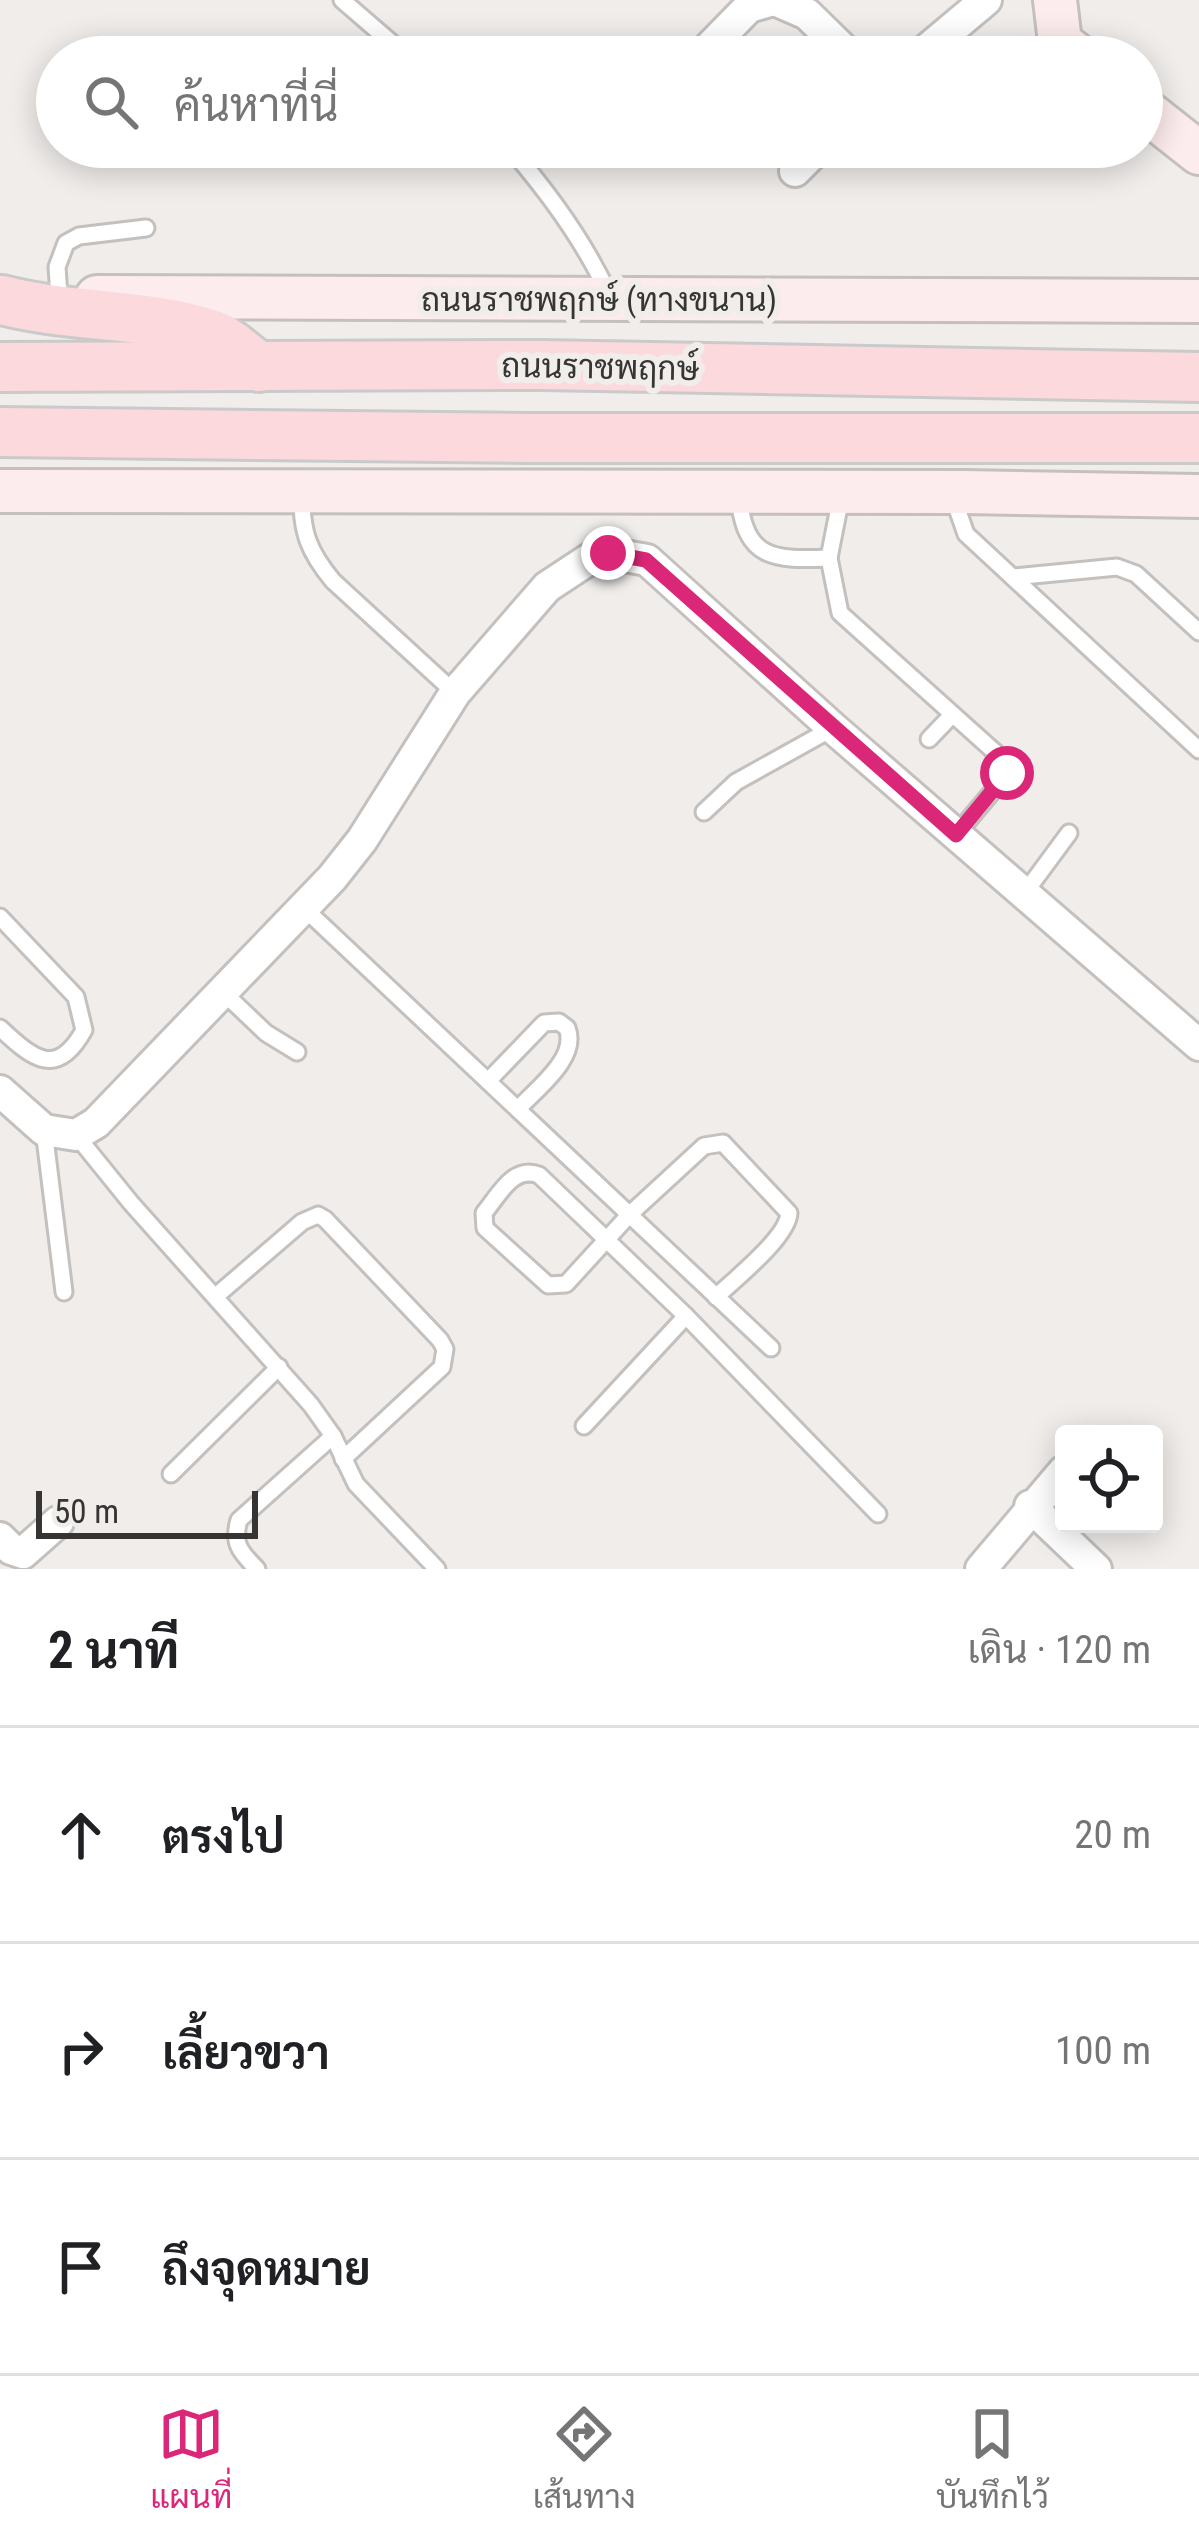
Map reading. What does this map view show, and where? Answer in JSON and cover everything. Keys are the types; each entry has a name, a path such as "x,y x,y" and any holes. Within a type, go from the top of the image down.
{"main road":[{"path":"1048,3 1058,36"},
{"path":"1163,124 1199,153"},
{"name":"ถนนราชพฤกษ์ (ทางขนาน)","path":"1,300 59,296 1199,301"},
{"path":"1,300 45,311 176,326 218,336 259,367"},
{"name":"ถนนราชพฤกษ์","path":"0,368 541,365 1199,377"},
{"name":"ถนนราชพฤกษ์","path":"0,433 528,439 1199,438"},
{"path":"0,491 1199,496"}],"street":[{"path":"721,36 749,8 774,0 807,14 830,36"},
{"path":"943,36 986,0"},
{"path":"795,171 798,168"},
{"path":"0,1091 44,1130 76,1135 96,1123 305,909 362,840 455,692 547,587 590,558 608,553 646,560 1199,1046"},
{"path":"981,1569 1055,1480"},
{"path":"1030,1506 1096,1569"},
{"path":"0,1538 23,1553 58,1522"}],"lane":[{"path":"343,0 384,36"},
{"path":"527,168 584,247 611,299"},
{"path":"59,296 57,267 66,243 79,236 146,228"},
{"path":"302,491 304,541 315,560 455,692"},
{"path":"951,492 966,533 1199,750"},
{"path":"739,494 742,526 764,554 784,559 830,558"},
{"path":"841,494 830,558 840,613 1008,767 956,835"},
{"path":"1014,577 1117,567 1136,574 1199,632"},
{"path":"929,739 952,715"},
{"path":"704,812 736,782 833,728"},
{"path":"1024,894 1069,832"},
{"path":"305,909 771,1348"},
{"path":"0,916 76,997 85,1030 74,1049 61,1059 48,1060 35,1058 0,1028"},
{"path":"224,993 266,1033 297,1052"},
{"path":"488,1081 544,1023 559,1022 567,1028 570,1048 518,1109"},
{"path":"44,1130 64,1292"},
{"path":"76,1135 130,1203 279,1367 333,1436 356,1484 437,1569"},
{"path":"716,1297 789,1223 789,1213 724,1144 704,1146 629,1215 607,1238 566,1284 554,1286 490,1235 482,1221 484,1213 517,1174 538,1175 607,1238 686,1316 878,1514"},
{"path":"216,1296 302,1222 318,1215 440,1340 446,1349 442,1366 343,1459"},
{"path":"584,1426 686,1316"},
{"path":"171,1474 279,1367"},
{"path":"257,1569 238,1550 234,1534 238,1520 333,1436"}],"route":[{"path":"608,553 646,560 956,835 1007,773"}]}
